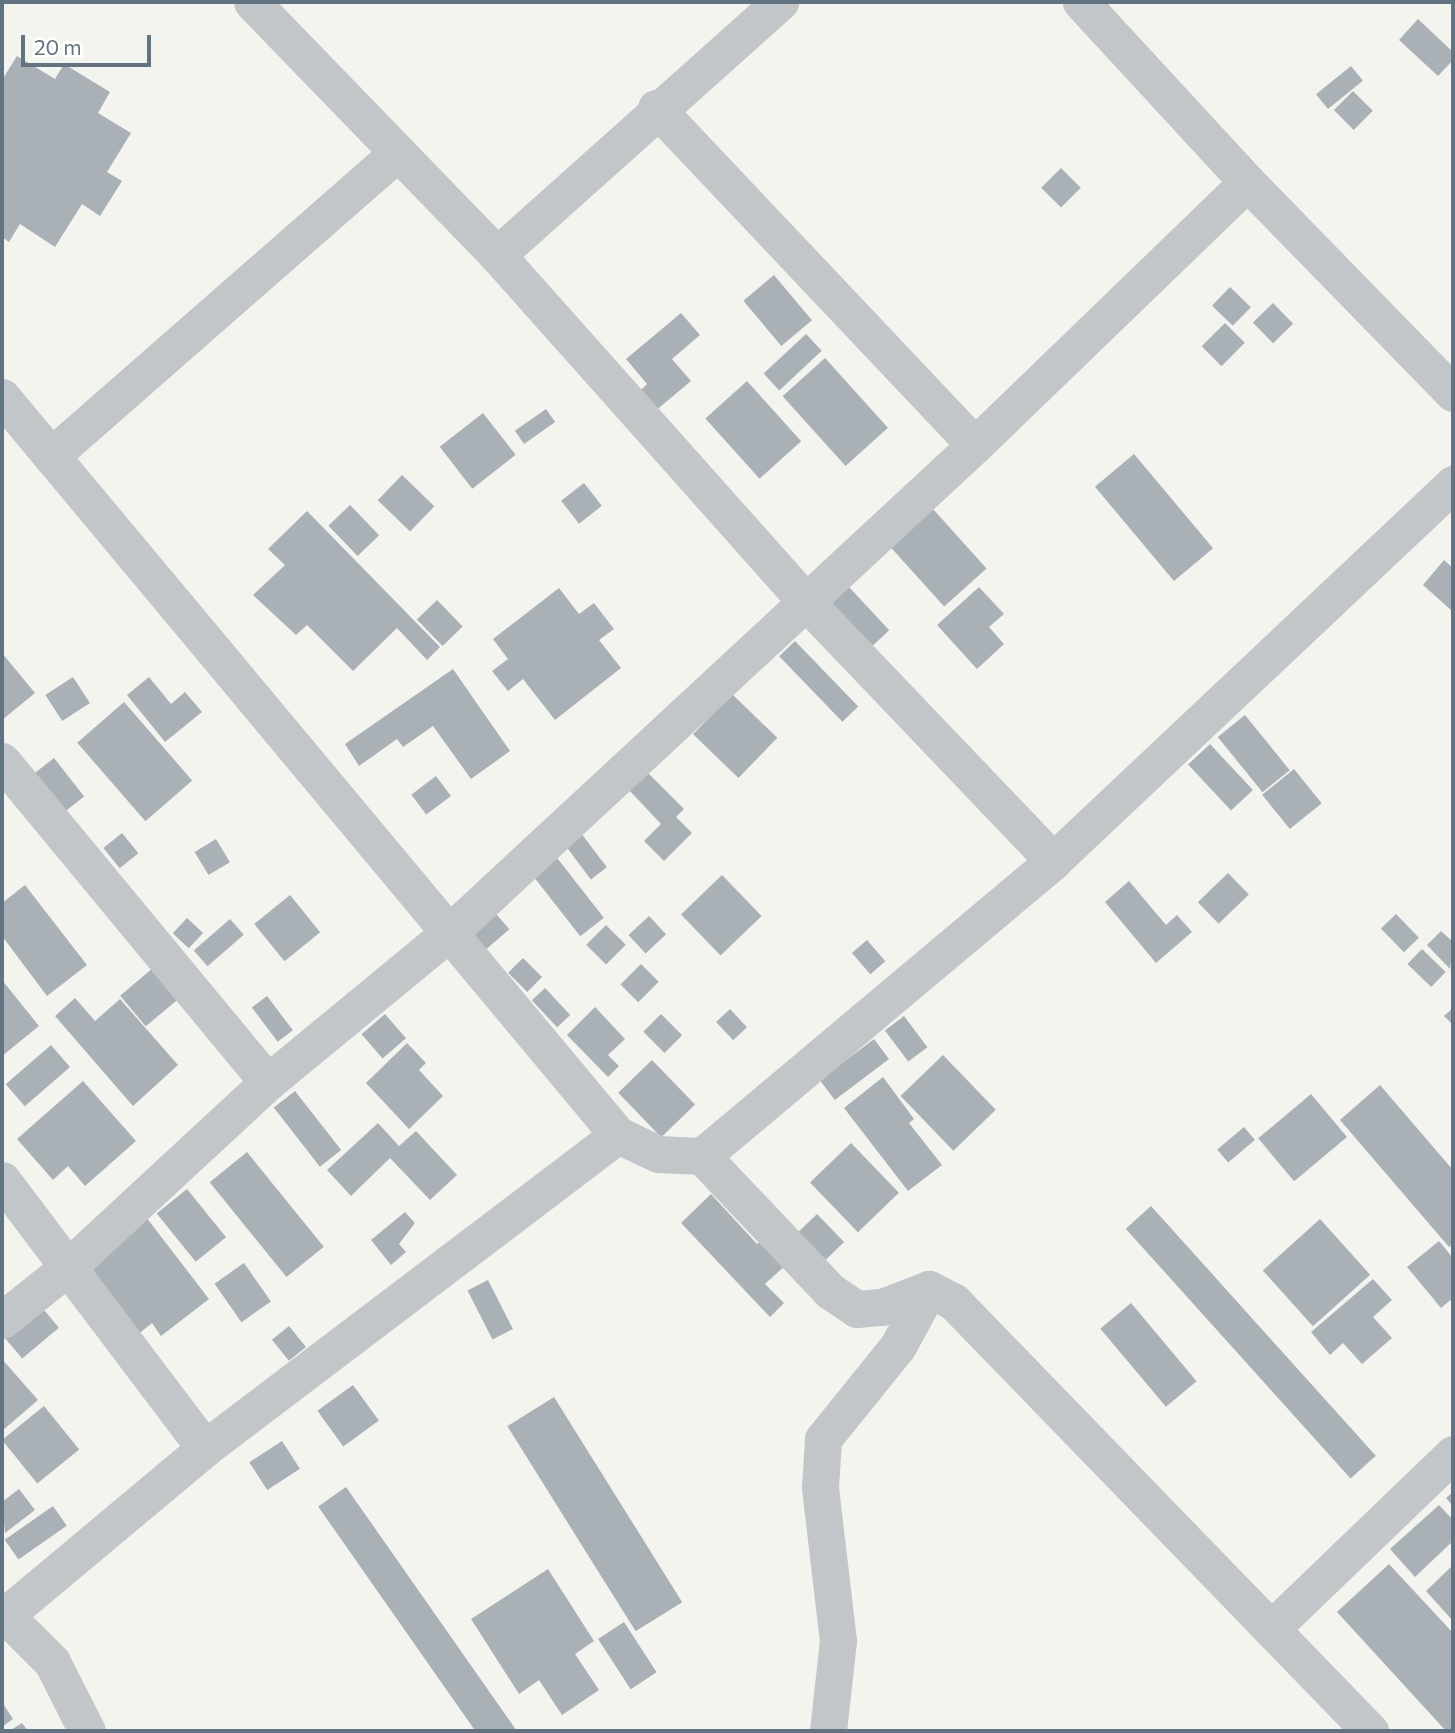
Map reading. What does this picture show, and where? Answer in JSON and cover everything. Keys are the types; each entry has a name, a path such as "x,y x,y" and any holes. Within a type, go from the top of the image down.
{"street":[{"path":"252,2 395,155 496,255 804,600 1053,861"},
{"path":"496,255 656,108 780,2"},
{"path":"1081,2 1247,182 1453,393"},
{"path":"656,108 975,445"},
{"path":"51,456 395,155"},
{"path":"2,1320 67,1268 268,1082 451,931 804,600 975,445 1247,182"},
{"path":"2,397 451,931 618,1135 658,1154 702,1156 1053,861 1453,484"},
{"path":"2,761 268,1082"},
{"path":"87,1731 52,1662 3,1615 205,1448 618,1135"},
{"path":"702,1156 830,1291 857,1310 882,1307 929,1289 954,1302 1370,1731"},
{"path":"2,1180 205,1448"},
{"path":"828,1731 838,1641 820,1488 823,1439 898,1346 929,1289"},
{"path":"1270,1629 1453,1454"}],"building":[{"path":"1418,19 1453,52 1453,60 1438,76 1399,40"},
{"path":"17,56 55,79 64,64 110,92 98,113 131,133 107,172 122,181 100,216 82,204 55,247 20,224 9,242 2,237 2,80"},
{"path":"1351,66 1363,81 1328,109 1316,94"},
{"path":"1353,91 1373,111 1354,130 1334,110"},
{"path":"1061,168 1081,188 1061,208 1041,188"},
{"path":"774,275 812,320 781,346 743,301"},
{"path":"1230,287 1251,307 1233,326 1212,306"},
{"path":"1273,303 1293,324 1273,343 1253,322"},
{"path":"681,313 700,335 672,359 691,381 654,412 638,393 647,384 626,359"},
{"path":"1225,323 1245,343 1221,366 1202,346"},
{"path":"806,334 822,351 779,390 764,374"},
{"path":"825,358 888,428 846,466 783,396"},
{"path":"747,381 801,441 760,479 705,418"},
{"path":"546,409 555,422 524,444 515,431"},
{"path":"483,413 516,455 472,489 440,447"},
{"path":"1134,454 1213,548 1174,581 1095,487"},
{"path":"402,475 434,506 410,531 378,500"},
{"path":"584,483 602,506 579,524 561,501"},
{"path":"350,505 379,535 358,556 328,526"},
{"path":"933,509 987,568 944,607 891,547"},
{"path":"307,511 440,647 427,660 397,628 353,671 307,625 296,635 253,595 285,565 268,549"},
{"path":"1444,560 1453,568 1452,611 1423,585"},
{"path":"849,587 889,630 869,649 829,606"},
{"path":"979,587 1004,614 989,627 1004,644 977,669 937,625"},
{"path":"559,588 579,614 594,603 614,629 599,640 621,668 555,720 523,679 508,691 492,671 508,659 493,639"},
{"path":"437,600 463,627 443,646 417,619"},
{"path":"795,641 858,706 842,722 779,656"},
{"path":"2,653 35,693 2,720"},
{"path":"453,669 510,751 471,779 433,726 403,747 397,739 359,766 345,744"},
{"path":"73,677 90,703 62,721 45,695"},
{"path":"149,677 171,704 185,692 202,712 165,742 127,695"},
{"path":"732,694 777,738 738,778 693,734"},
{"path":"124,702 192,780 145,821 77,743"},
{"path":"1245,715 1290,770 1262,792 1218,737"},
{"path":"1210,744 1253,790 1231,811 1188,764"},
{"path":"54,758 84,797 61,815 30,776"},
{"path":"1294,769 1322,803 1290,829 1262,795"},
{"path":"647,772 684,809 676,817 692,833 664,861 644,841 661,824 629,790"},
{"path":"436,776 451,796 426,815 411,795"},
{"path":"122,833 138,853 120,868 103,848"},
{"path":"581,833 607,867 591,879 565,845"},
{"path":"216,839 230,862 208,875 195,852"},
{"path":"554,854 604,918 580,936 530,872"},
{"path":"1228,873 1249,895 1219,924 1198,902"},
{"path":"722,875 762,916 721,956 681,915"},
{"path":"1129,881 1166,925 1177,915 1192,932 1156,963 1105,902"},
{"path":"25,885 87,965 47,996 2,936 2,903"},
{"path":"290,895 320,932 284,961 254,924"},
{"path":"491,908 509,929 479,955 461,934"},
{"path":"1396,914 1419,938 1404,952 1381,929"},
{"path":"649,916 666,934 646,953 629,935"},
{"path":"187,918 203,933 189,948 173,933"},
{"path":"230,919 244,935 208,966 194,950"},
{"path":"606,925 626,945 606,965 586,945"},
{"path":"1441,931 1453,942 1450,969 1427,945"},
{"path":"867,940 885,961 870,974 852,953"},
{"path":"1422,949 1446,972 1431,987 1407,964"},
{"path":"523,958 542,977 527,992 508,973"},
{"path":"641,964 659,982 638,1002 620,985"},
{"path":"153,968 179,999 146,1026 120,996"},
{"path":"2,980 39,1026 2,1056"},
{"path":"545,988 570,1015 557,1027 532,1000"},
{"path":"267,996 293,1030 278,1042 252,1007"},
{"path":"75,998 95,1021 120,999 178,1065 133,1106 55,1016"},
{"path":"595,1007 625,1039 608,1055 619,1066 608,1077 567,1035"},
{"path":"1453,1008 1453,1025 1444,1016"},
{"path":"730,1009 747,1027 733,1040 716,1022"},
{"path":"385,1014 406,1038 383,1058 362,1034"},
{"path":"661,1014 682,1035 665,1053 643,1032"},
{"path":"904,1016 927,1047 908,1062 885,1030"},
{"path":"874,1039 889,1059 835,1100 820,1080"},
{"path":"407,1043 426,1063 419,1070 443,1096 409,1129 366,1083"},
{"path":"51,1045 70,1067 25,1106 6,1084"},
{"path":"943,1055 996,1110 953,1151 901,1096"},
{"path":"652,1060 695,1105 661,1137 618,1093"},
{"path":"883,1077 914,1119 909,1123 942,1165 908,1191 844,1108"},
{"path":"83,1081 136,1141 85,1186 68,1166 53,1180 17,1139"},
{"path":"1380,1085 1453,1170 1453,1244 1449,1247 1340,1120"},
{"path":"295,1091 341,1150 320,1167 274,1108"},
{"path":"1311,1094 1347,1137 1294,1181 1258,1138"},
{"path":"378,1123 399,1146 416,1131 457,1175 430,1200 390,1158 351,1196 327,1170"},
{"path":"1244,1127 1255,1140 1228,1163 1217,1149"},
{"path":"851,1143 899,1193 858,1232 810,1183"},
{"path":"247,1152 324,1247 286,1277 210,1182"},
{"path":"187,1189 226,1237 196,1262 157,1214"},
{"path":"711,1194 757,1244 764,1238 788,1263 765,1284 784,1303 770,1317 681,1223"},
{"path":"1151,1206 1376,1456 1351,1478 1126,1229"},
{"path":"405,1212 415,1223 399,1244 406,1252 391,1265 371,1240"},
{"path":"817,1214 844,1242 824,1262 797,1233"},
{"path":"146,1217 209,1299 161,1336 152,1323 131,1340 86,1263"},
{"path":"1320,1219 1370,1275 1313,1326 1263,1271"},
{"path":"1439,1241 1453,1258 1453,1298 1441,1308 1407,1267"},
{"path":"244,1263 271,1302 241,1322 215,1284"},
{"path":"1373,1279 1392,1300 1373,1317 1392,1338 1362,1364 1343,1343 1330,1355 1311,1332"},
{"path":"488,1280 513,1329 492,1339 468,1290"},
{"path":"1131,1303 1197,1381 1166,1407 1100,1329"},
{"path":"39,1304 59,1328 22,1359 2,1335"},
{"path":"289,1326 306,1347 289,1361 272,1340"},
{"path":"2,1359 38,1400 2,1431"},
{"path":"353,1385 379,1421 343,1446 317,1411"},
{"path":"554,1397 682,1602 636,1631 507,1426"},
{"path":"44,1406 79,1450 37,1484 2,1440"},
{"path":"282,1441 300,1469 267,1490 249,1462"},
{"path":"346,1487 517,1731 475,1731 318,1507"},
{"path":"19,1489 35,1510 5,1533 2,1502"},
{"path":"1453,1492 1453,1506 1446,1498"},
{"path":"1439,1505 1453,1520 1453,1541 1415,1577 1390,1549"},
{"path":"53,1506 67,1526 18,1560 5,1540"},
{"path":"1389,1564 1453,1633 1453,1731 1446,1731 1337,1612"},
{"path":"1453,1565 1453,1621 1426,1591"},
{"path":"548,1569 594,1641 575,1654 599,1690 562,1715 539,1680 519,1694 471,1619"},
{"path":"624,1622 657,1672 631,1689 598,1639"},
{"path":"2,1702 13,1719 2,1727"},
{"path":"22,1723 28,1731 9,1731"}]}
